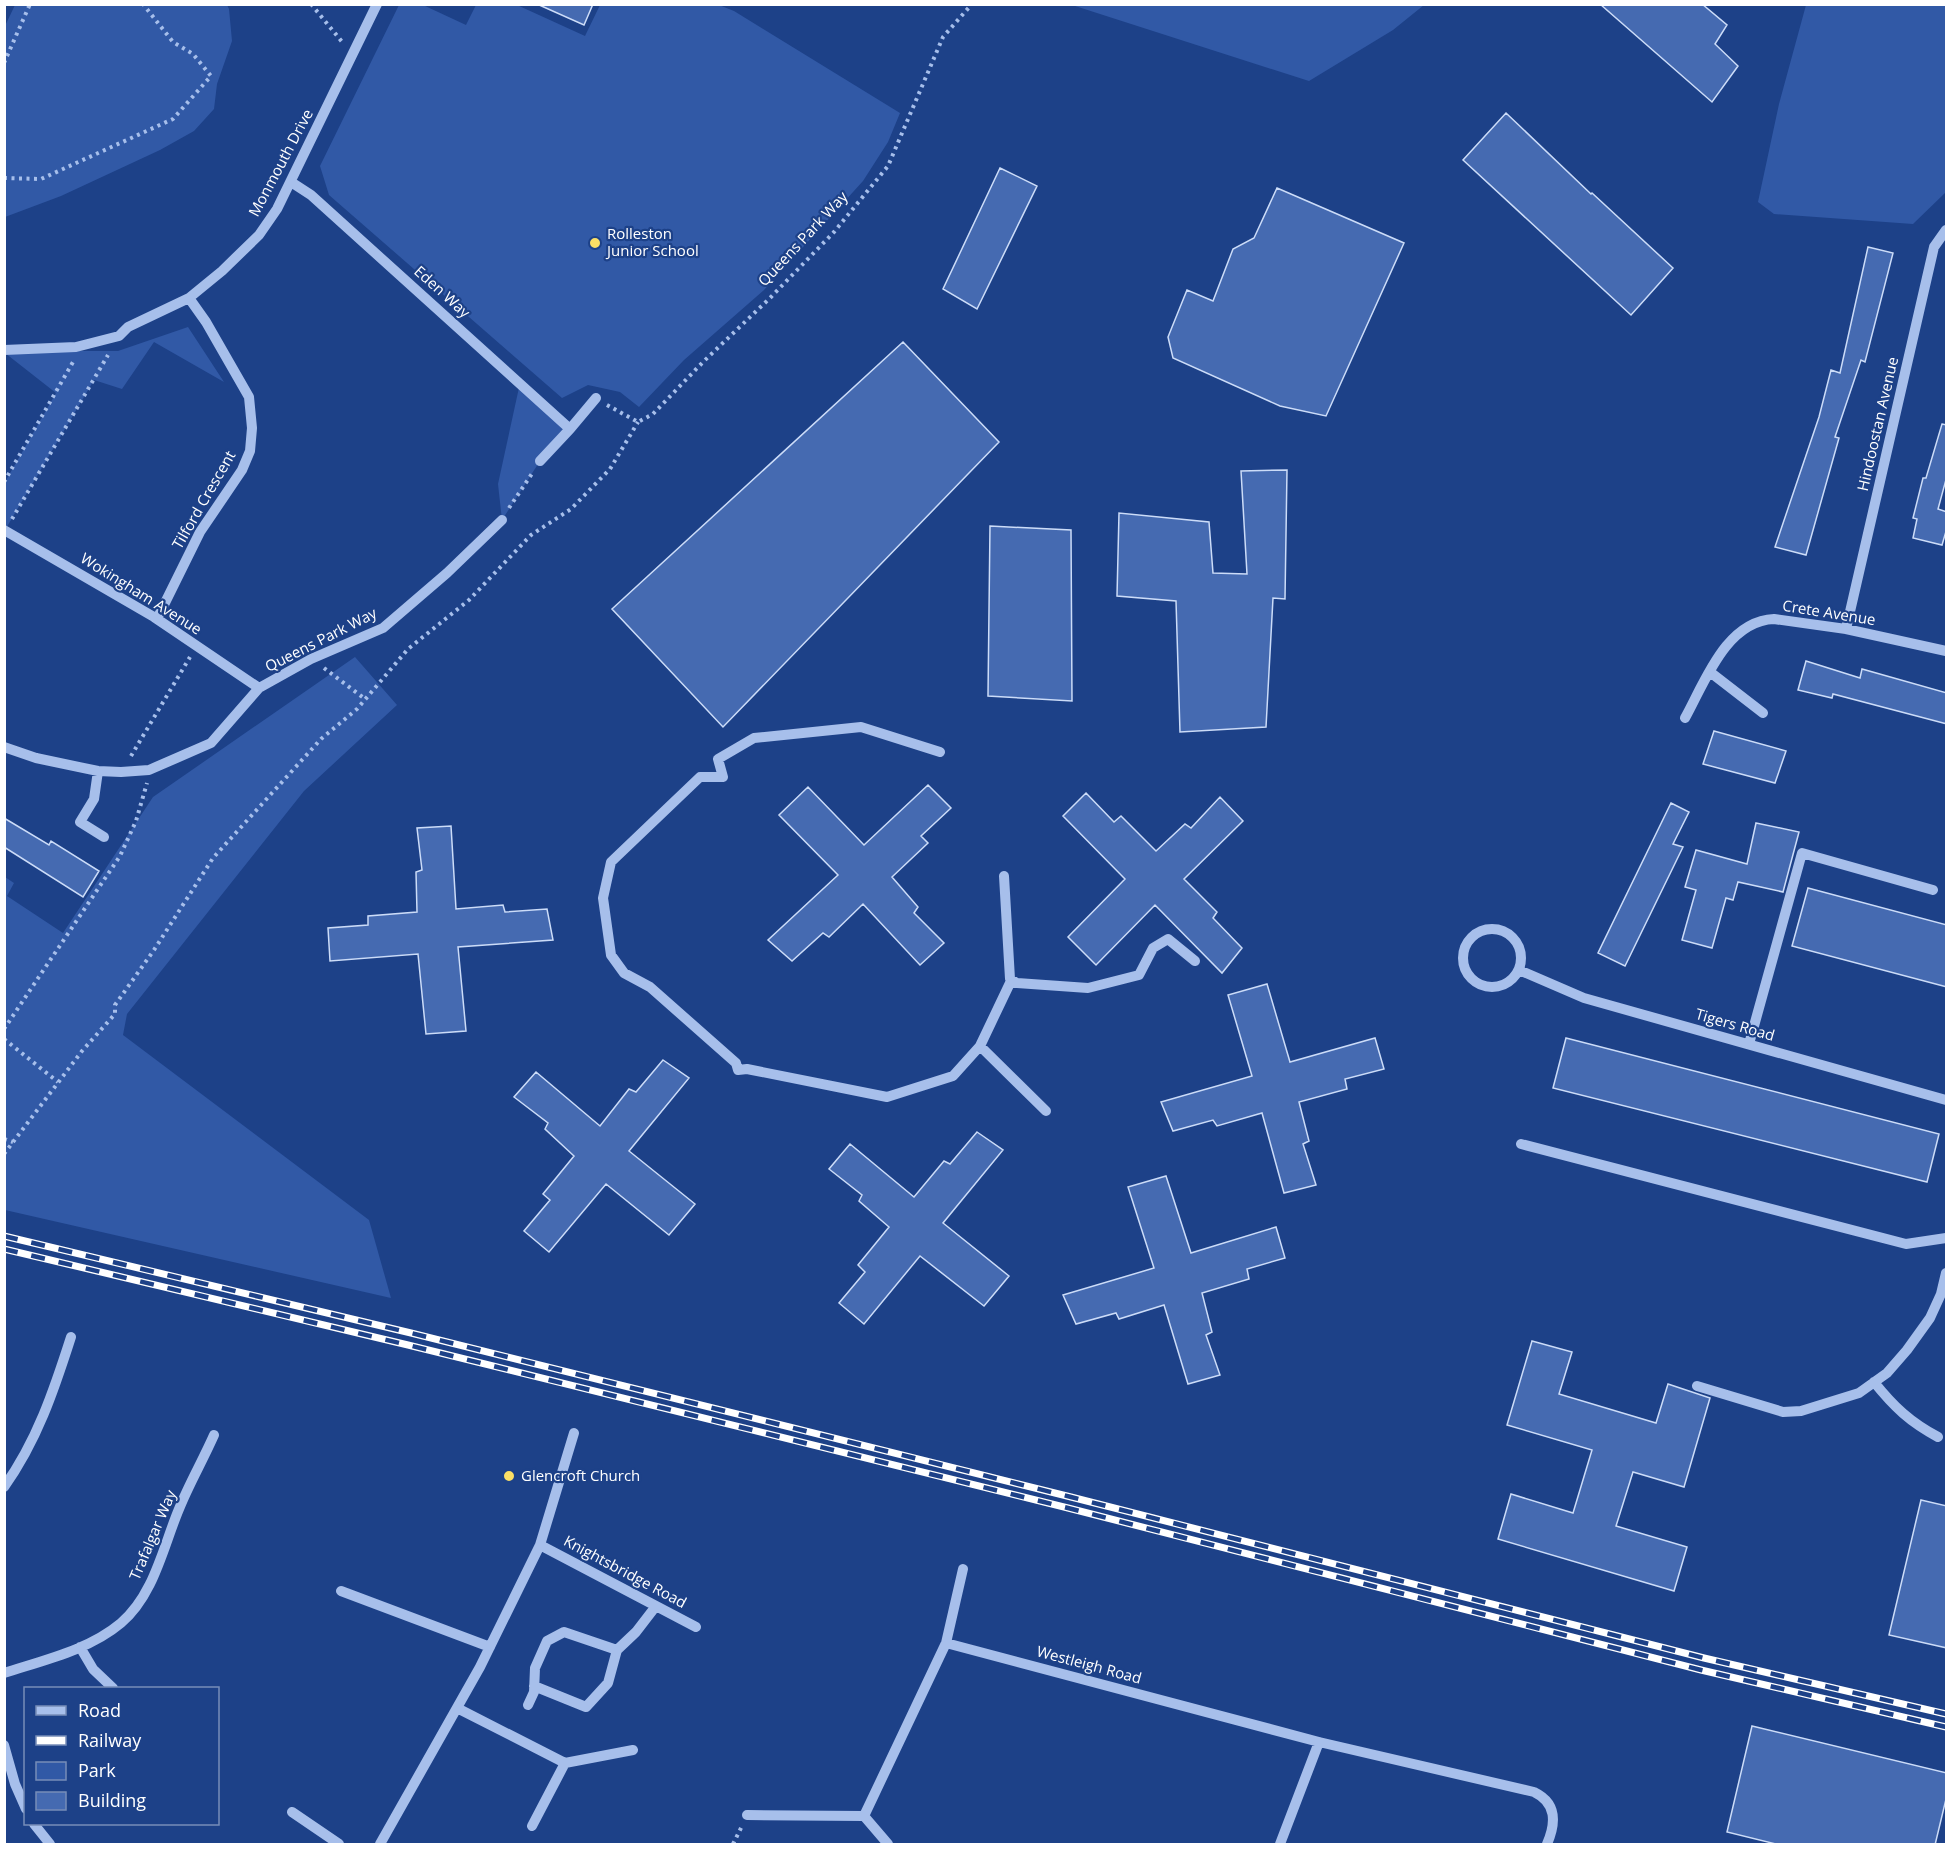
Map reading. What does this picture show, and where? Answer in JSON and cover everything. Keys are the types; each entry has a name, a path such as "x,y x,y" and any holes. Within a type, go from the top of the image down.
{"street":[{"name":"Monmouth Drive","path":"4,350 83,346 119,336 129,327 189,298 222,271 259,235 277,209 377,4"},
{"name":"Eden Way","path":"291,182 311,195 570,429"},
{"name":"Hindoostan Avenue","path":"1846,629 1934,247 1947,230"},
{"name":"Tilford Crescent","path":"157,619 200,532 242,470 250,451 252,428 249,397 206,322 189,298"},
{"path":"540,461 596,398"},
{"name":"Queens Park Way","path":"4,747 36,758 98,771 122,772 149,770 211,743 259,688 311,659 383,628 447,573 502,520"},
{"name":"Wokingham Avenue","path":"5,530 157,619 259,688"},
{"name":"Crete Avenue","path":"1685,718 1732,638 1763,619 1846,629 1947,651"},
{"path":"1710,672 1763,713"},
{"path":"940,752 861,727 754,738 718,759 723,777 700,777 611,862 603,898 611,955 624,973 650,987 736,1063 738,1070 747,1069 887,1096 953,1076 980,1047 1010,983 1088,988 1139,975 1153,948 1168,939 1195,961"},
{"path":"98,771 94,799 80,822 104,837"},
{"path":"1749,1044 1802,853 1933,890"},
{"path":"1005,876 1010,979 1017,983"},
{"path":"1495,929 1504,932 1518,944 1521,952 1519,970 1513,979 1505,984 1485,987 1468,976 1462,957 1464,947 1478,932 1495,929"},
{"name":"Tigers Road","path":"1519,970 1584,998 1947,1100"},
{"path":"980,1047 1046,1111"},
{"path":"1521,1144 1906,1244 1947,1238"},
{"path":"1697,1386 1783,1412 1802,1411 1859,1393 1887,1373 1930,1318 1941,1294 1947,1273"},
{"path":"4,1487 21,1463 37,1432 71,1337"},
{"path":"1874,1382 1892,1405 1916,1425 1938,1437"},
{"name":"Knightsbridge Road","path":"380,1845 490,1647 540,1545 574,1433"},
{"name":"Trafalgar Way","path":"4,1673 80,1647 108,1633 123,1621 144,1594 180,1507 214,1435"},
{"name":"Knightsbridge Road","path":"540,1545 696,1627"},
{"path":"864,1816 946,1643 963,1569"},
{"path":"341,1591 490,1647"},
{"path":"534,1686 586,1707 608,1683 617,1650 636,1632 656,1605"},
{"path":"528,1706 536,1668 547,1641 564,1632 617,1650"},
{"name":"Westleigh Road","path":"946,1643 1319,1742 1541,1795 1551,1807 1554,1823 1547,1845"},
{"path":"80,1647 93,1669 111,1687"},
{"path":"457,1708 565,1763 633,1750"},
{"path":"1280,1845 1319,1742"},
{"path":"4,1745 15,1784 24,1804"},
{"path":"532,1826 565,1763"},
{"path":"292,1812 339,1845"},
{"path":"747,1815 864,1816 888,1845"},
{"path":"35,1825 50,1845"}],"path":[{"path":"4,63 30,4"},
{"path":"4,178 41,179 173,119 211,76 193,54 173,42 143,4"},
{"path":"311,4 353,55"},
{"name":"Queens Park Way","path":"638,422 653,414 778,290 834,232 888,166 943,36 972,4"},
{"path":"5,530 119,336"},
{"path":"4,482 83,346"},
{"path":"4,1154 58,1082 115,1014 115,1005 154,950 213,858 321,739 357,709 408,649 469,600 531,535 571,509 610,469 638,422 596,398"},
{"path":"502,520 540,461"},
{"path":"122,772 197,646"},
{"path":"311,659 365,699"},
{"path":"4,1029 120,856 136,821 149,770"},
{"path":"4,1039 58,1082"},
{"path":"4,1139 13,1142"}],"green space":[{"path":"15,5 227,5 232,41 217,84 214,109 194,131 160,150 61,196 5,217 5,26"},
{"name":"Rolleston Junior School","path":"399,5 423,5 466,25 476,5 517,5 585,36 600,5 719,5 734,11 900,113 888,142 863,181 764,290 684,360 639,407 620,392 588,385 562,398 329,195 320,166"},
{"path":"1072,5 1424,5 1393,30 1309,81"},
{"path":"1806,5 1946,5 1946,192 1913,224 1774,214 1758,202 1779,104"},
{"path":"188,327 224,382 154,342 122,389 94,380 5,530 5,482 56,393 5,351 118,351"},
{"path":"520,383 570,429 540,461 502,520 498,484"},
{"path":"355,657 397,705 304,791 127,1014 123,1035 369,1220 391,1298 5,1210 5,877 14,883 7,896 63,933 153,797"}],"building":[{"path":"537,4 593,4 584,25"},
{"path":"1600,4 1702,4 1727,25 1715,44 1738,66 1712,102"},
{"path":"1506,113 1673,268 1631,315 1463,160"},
{"path":"1000,168 1037,186 977,309 943,289"},
{"path":"1277,188 1404,243 1326,416 1280,406 1173,358 1168,337 1187,290 1213,301 1233,249 1254,238"},
{"path":"1868,247 1893,253 1865,362 1861,360 1835,437 1839,438 1806,555 1775,547 1819,417 1831,370 1840,373"},
{"path":"903,342 999,442 723,727 612,609"},
{"path":"1942,424 1947,425 1947,476 1938,509 1947,512 1947,528 1942,545 1913,538 1917,519 1913,518 1923,478 1926,478"},
{"path":"1287,470 1285,599 1273,598 1266,727 1180,732 1176,601 1117,596 1119,513 1209,522 1213,573 1247,574 1241,471"},
{"path":"990,526 1071,530 1072,701 988,696"},
{"path":"1806,661 1860,678 1862,669 1947,693 1947,724 1833,694 1832,698 1798,690"},
{"path":"1714,731 1786,751 1775,783 1703,764"},
{"path":"928,785 951,808 921,836 928,843 892,877 918,907 914,913 944,943 920,965 863,904 829,937 823,933 792,961 768,940 838,875 779,815 808,787 864,845"},
{"path":"1086,793 1114,822 1121,816 1156,851 1185,824 1191,828 1220,797 1243,821 1184,879 1217,912 1213,918 1242,948 1222,973 1155,905 1096,965 1068,937 1125,879 1063,816"},
{"path":"1671,803 1689,812 1673,844 1683,847 1625,966 1598,953"},
{"path":"4,818 49,845 51,841 99,871 83,897 4,847"},
{"path":"1756,823 1799,832 1783,892 1738,882 1733,900 1726,898 1712,948 1682,940 1696,890 1685,887 1696,850 1747,864"},
{"path":"451,826 456,909 503,905 505,912 547,909 553,940 458,947 466,1031 426,1034 418,954 330,961 328,928 368,925 368,916 417,912 416,872 422,870 417,828"},
{"path":"1808,888 1947,925 1947,987 1792,946"},
{"path":"1267,984 1290,1062 1375,1038 1384,1069 1345,1079 1347,1089 1299,1102 1309,1141 1303,1144 1316,1185 1284,1193 1262,1113 1217,1126 1213,1120 1173,1131 1161,1102 1252,1076 1228,995"},
{"path":"1566,1038 1939,1134 1927,1182 1553,1088"},
{"path":"663,1060 689,1078 629,1151 695,1204 669,1235 606,1184 549,1252 524,1231 550,1200 543,1194 574,1156 545,1129 548,1123 514,1097 536,1072 600,1126 629,1089 636,1092"},
{"path":"977,1132 1003,1150 943,1223 1009,1276 984,1306 920,1256 864,1324 839,1303 865,1272 858,1265 889,1227 859,1201 862,1195 829,1169 850,1144 914,1197 944,1161 950,1164"},
{"path":"1166,1176 1191,1253 1276,1227 1285,1258 1247,1269 1249,1279 1202,1293 1212,1332 1206,1335 1220,1375 1188,1384 1164,1305 1119,1319 1116,1313 1076,1324 1063,1295 1154,1268 1128,1187"},
{"path":"1532,1341 1572,1352 1559,1394 1656,1423 1668,1384 1710,1398 1684,1487 1633,1472 1616,1526 1687,1547 1674,1591 1498,1539 1511,1494 1573,1513 1592,1450 1507,1425"},
{"path":"1921,1500 1947,1506 1947,1648 1889,1635"},
{"path":"1752,1726 1947,1773 1947,1795 1935,1845 1780,1845 1727,1832"}],"railway":[{"path":"4,1236 411,1333 1071,1497 1704,1658 1946,1714"},
{"path":"4,1249 408,1345 1068,1508 1701,1670 1946,1727"}],"place":[{"name":"Rolleston Junior School","path":"595,243"},
{"name":"Glencroft Church","path":"509,1476"}]}
